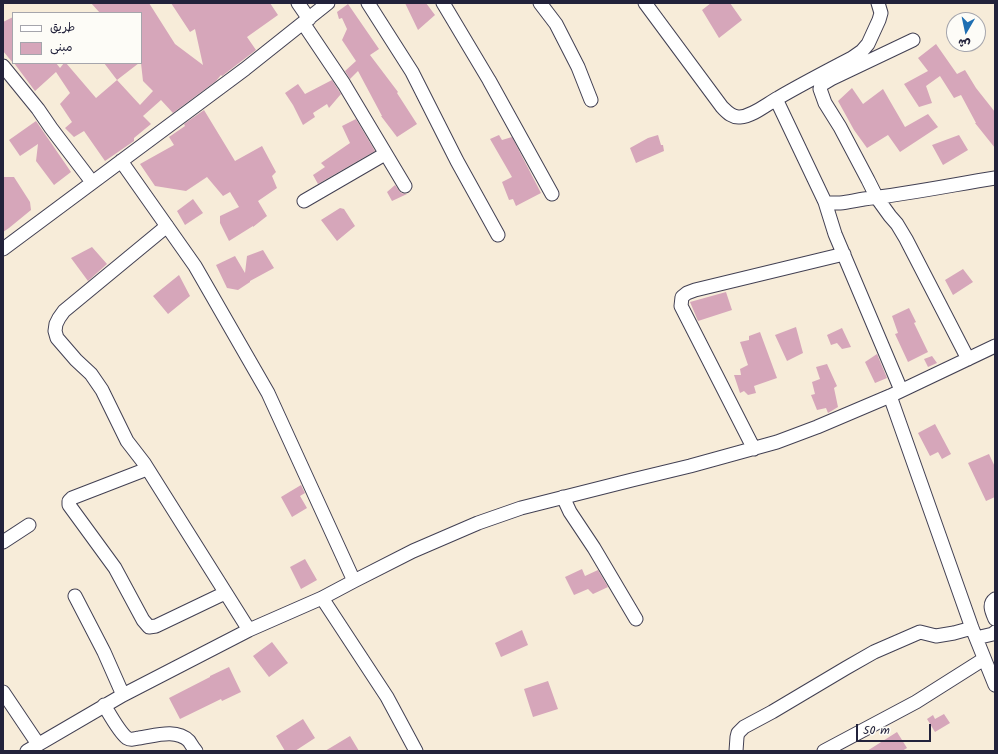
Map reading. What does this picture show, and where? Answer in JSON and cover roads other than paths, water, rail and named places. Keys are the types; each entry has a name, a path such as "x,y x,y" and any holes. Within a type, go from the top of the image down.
{"street":[{"path":"298,3 306,21 385,154 406,186"},
{"path":"3,249 245,69 328,3"},
{"path":"368,3 412,72 457,160 498,235"},
{"path":"443,3 489,80 552,194"},
{"path":"540,3 556,24 578,67 591,100"},
{"path":"644,3 722,107 727,113 734,117 741,117 752,113 862,51 868,44 879,20 881,13 878,3"},
{"path":"913,40 831,79 821,85 820,89 825,103 840,127 877,198 897,224 906,240 968,359"},
{"path":"3,66 38,109 50,128 92,182"},
{"path":"776,99 825,202 835,234 844,254 895,393 974,633 995,683"},
{"path":"304,202 385,154"},
{"path":"121,161 195,266 268,393 354,581"},
{"path":"825,202 843,203 995,178"},
{"path":"166,226 64,311 56,324 55,331 57,338 76,360 91,374 102,390 127,441 147,469 249,630"},
{"path":"754,449 681,306 682,297 695,290 844,254"},
{"path":"3,692 32,748 104,705 249,630 322,598 413,551 478,523 521,508 690,466 777,442 895,393 995,346"},
{"path":"147,469 72,498 69,501 69,505 115,568 143,620 149,627 156,626 226,592"},
{"path":"563,497 570,512 594,548 636,619"},
{"path":"3,542 29,525"},
{"path":"75,596 104,652 123,695"},
{"path":"322,598 387,697 416,751"},
{"path":"995,598 991,604 995,619"},
{"path":"736,751 738,733 744,727 874,652 920,632 936,636 954,633 993,634 995,632"},
{"path":"824,751 916,702 984,659"},
{"path":"104,705 116,725 127,738 132,740 162,734 176,734 189,741 196,751"}]}
